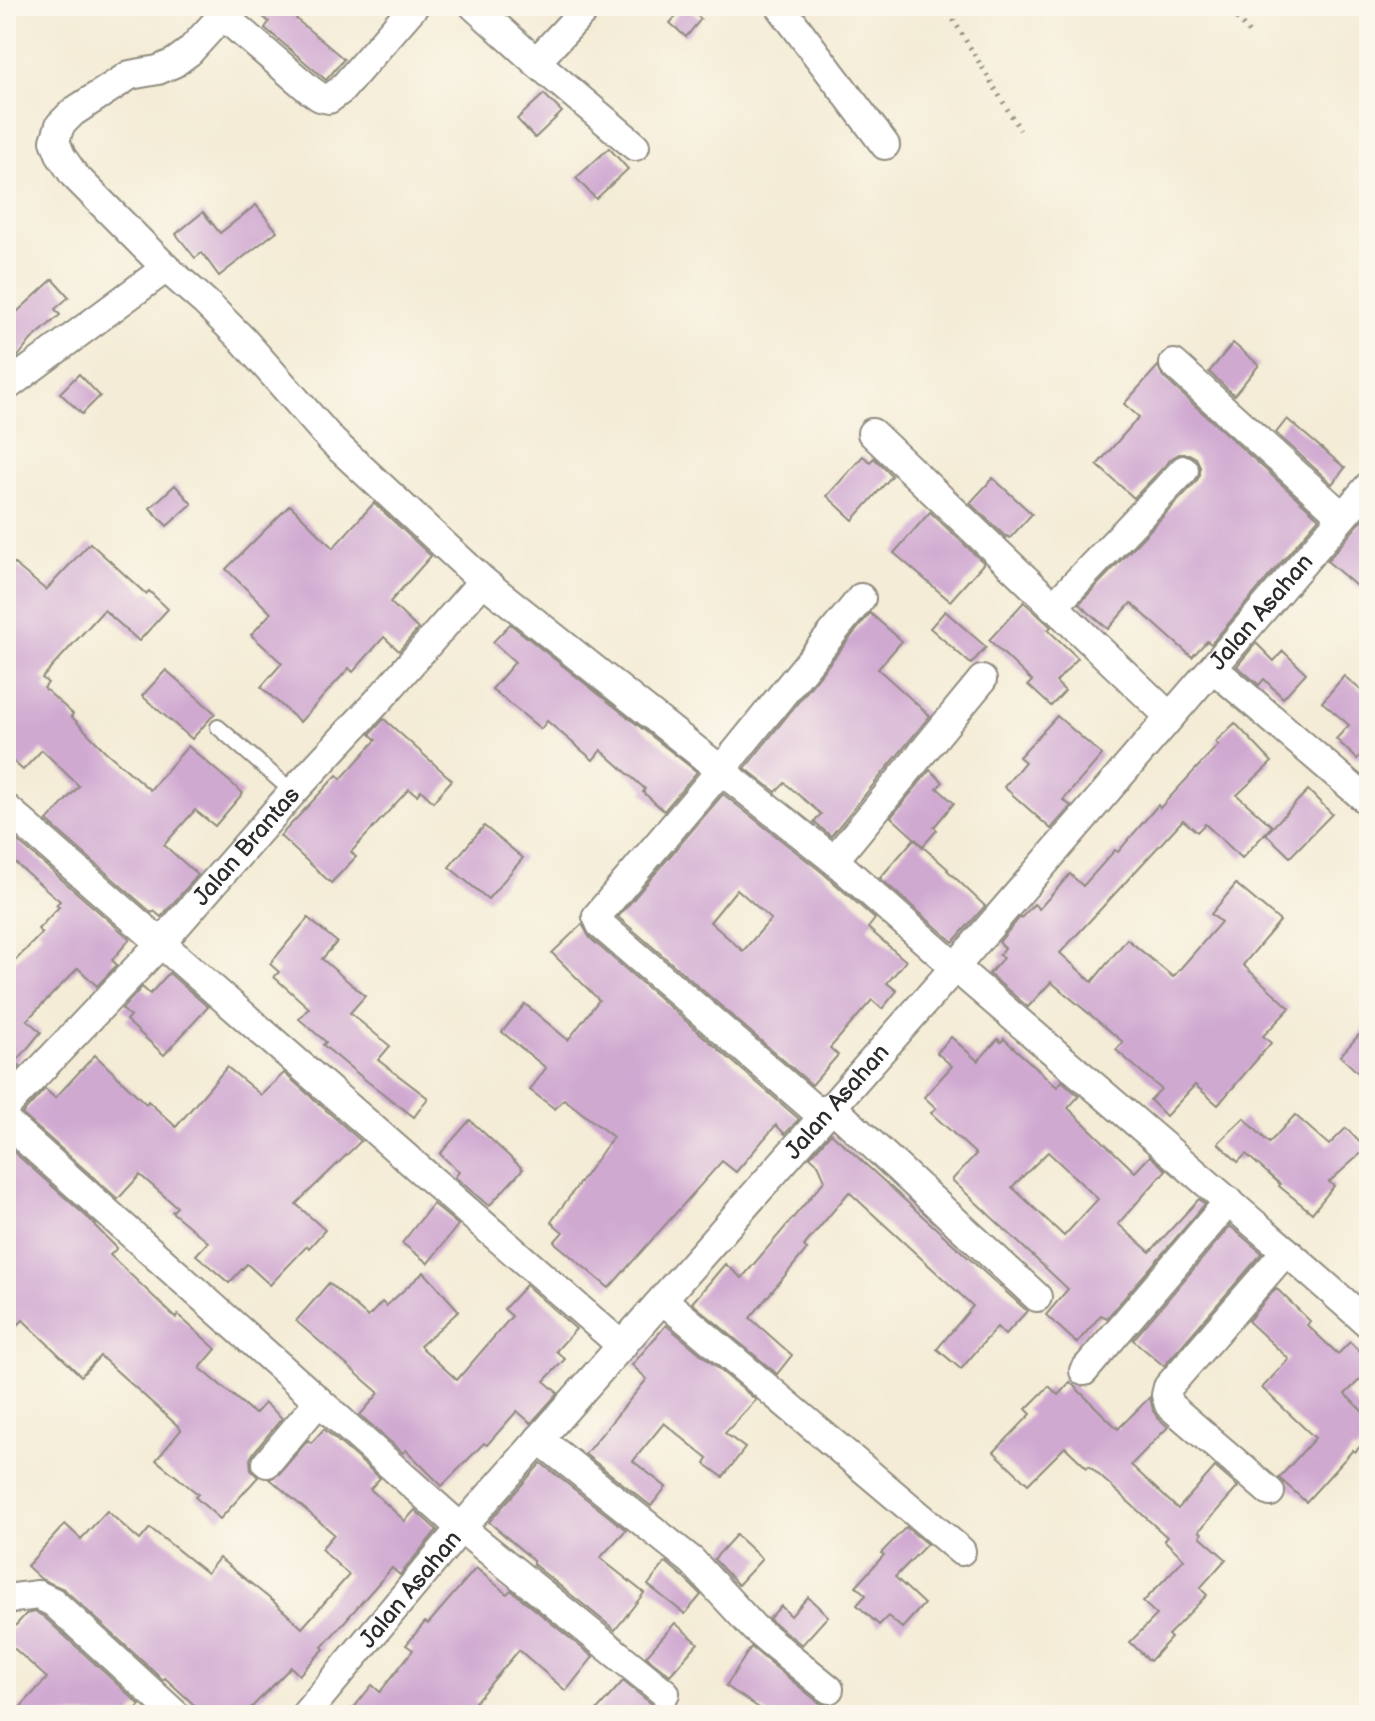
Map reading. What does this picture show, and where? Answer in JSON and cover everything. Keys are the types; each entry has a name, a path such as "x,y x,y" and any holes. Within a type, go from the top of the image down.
{"street":[{"path":"414,6 341,90 329,99 310,90 227,11 189,52 174,63 158,70 130,75 73,112 60,125 55,141 61,156 74,175 244,341 333,442 483,581 834,860 1369,1324"},
{"path":"474,6 635,146"},
{"path":"536,62 588,6"},
{"path":"780,6 885,145"},
{"path":"6,387 166,268"},
{"path":"1174,364 1342,516"},
{"path":"872,433 1169,716"},
{"path":"1053,607 1184,470"},
{"name":"Jalan Asahan","path":"305,1715 461,1528 955,967 1369,486"},
{"name":"Jalan Brantas","path":"6,1106 161,943 483,581"},
{"path":"861,598 721,770 600,911 597,921 826,1111 1037,1297"},
{"path":"1213,668 1369,802"},
{"path":"834,860 982,680"},
{"path":"6,808 622,1346"},
{"path":"6,1122 461,1528 665,1693"},
{"path":"1084,1371 1229,1201"},
{"path":"1270,1492 1169,1405 1166,1395 1168,1387 1286,1251"},
{"path":"663,1300 961,1551"},
{"path":"267,1463 319,1401"},
{"path":"539,1439 692,1561 754,1628 829,1689"},
{"path":"6,1599 38,1595 53,1602 176,1715"}],"lane":[{"path":"218,727 293,792"}],"path":[{"path":"945,6 1020,130"},
{"path":"1227,6 1250,34"}],"building":[{"path":"251,6 308,6 296,19 344,59 326,80 265,28 269,22"},
{"path":"685,6 701,19 686,37 670,23"},
{"path":"544,94 562,112 535,138 517,119"},
{"path":"609,148 628,169 596,199 576,178"},
{"path":"256,205 277,231 219,276 202,253 195,258 176,234 203,212 220,233"},
{"path":"53,279 69,297 55,309 60,315 6,366 6,322"},
{"path":"1233,343 1259,365 1234,395 1209,372"},
{"path":"1158,366 1163,377 1319,518 1211,644 1207,641 1192,657 1131,603 1108,629 1079,604 1200,475 1196,458 1179,454 1134,498 1097,465 1139,417 1124,404"},
{"path":"79,374 100,396 82,414 60,393"},
{"path":"1287,419 1345,468 1332,484 1276,433"},
{"path":"863,456 870,462 874,458 892,476 853,520 827,496"},
{"path":"993,478 1032,514 1010,538 970,503"},
{"path":"175,485 192,504 167,526 150,508"},
{"path":"374,503 431,556 390,602 418,629 399,651 384,637 353,672 349,668 300,722 261,687 282,663 251,635 271,613 226,569 290,505 333,548"},
{"path":"930,512 984,563 950,601 894,553"},
{"path":"1369,512 1369,597 1327,561"},
{"path":"90,543 146,594 149,591 168,609 139,641 104,610 42,678 48,683 44,688 73,714 71,716 105,751 150,790 188,746 243,793 215,826 195,810 164,845 198,875 161,917 154,911 152,913 47,821 79,786 42,750 23,770 6,755 6,557 46,590"},
{"path":"1024,602 1078,658 1056,682 1065,691 1051,706 1028,685 1032,681 989,640"},
{"path":"945,611 986,647 971,664 930,628"},
{"path":"870,613 902,641 878,669 930,716 831,836 814,822 821,814 785,783 776,792 745,768"},
{"path":"510,624 697,772 664,811 643,792 645,789 601,750 593,760 547,721 541,729 492,689 515,662 493,642"},
{"path":"1256,643 1274,661 1283,651 1306,673 1283,698 1264,679 1259,685 1237,666"},
{"path":"166,670 215,713 192,739 142,696"},
{"path":"1344,676 1369,697 1369,746 1357,759 1336,739 1349,725 1322,702"},
{"path":"1057,716 1102,755 1063,800 1071,806 1051,829 1004,787 1025,762 1019,757"},
{"path":"384,719 452,780 433,802 421,790 417,795 409,789 351,852 356,857 331,883 280,836 337,775 341,779 376,740 370,734"},
{"path":"1235,723 1272,762 1237,795 1272,826 1242,858 1205,824 1197,832 1183,820 1060,953 1092,982 1127,939 1173,977 1221,922 1211,914 1236,884 1280,921 1243,965 1290,1008 1263,1036 1271,1043 1218,1105 1195,1085 1166,1116 1150,1100 1161,1089 1116,1050 1123,1042 1051,982 1028,1007 989,974 1003,958 999,955 1005,948 999,942 1020,917 1034,904 1039,909 1070,874 1083,886 1115,850 1118,852 1158,805 1160,808 1218,745 1215,742"},
{"path":"930,770 943,782 937,788 954,803 923,846 891,817"},
{"path":"1308,790 1332,814 1290,857 1266,834"},
{"path":"723,794 823,873 875,919 868,928 906,961 887,983 897,991 882,1009 872,1000 830,1048 838,1055 812,1085 618,917","holes":["737,889 771,919 743,951 710,922"]},
{"path":"484,826 523,858 488,899 449,867"},
{"path":"6,831 130,939 112,960 117,965 97,986 78,968 27,1020 41,1032 16,1062 20,1066 6,1081 6,970 42,933 38,929 59,907 56,905 60,901 6,855"},
{"path":"914,839 985,906 953,942 880,878"},
{"path":"308,918 337,942 322,959 365,996 350,1013 390,1046 378,1060 428,1098 414,1117 323,1045 326,1042 299,1019 309,1008 274,977 279,972 270,964"},
{"path":"582,924 590,938 799,1119 785,1134 776,1125 736,1172 722,1161 609,1288 554,1242 563,1232 551,1222 613,1137 564,1099 555,1109 530,1090 546,1068 502,1032 525,1004 568,1040 599,1000 552,953"},
{"path":"169,973 208,1007 164,1055 126,1020 130,1016 122,1009 142,987 150,994"},
{"path":"1369,1024 1369,1083 1340,1056"},
{"path":"951,1037 978,1061 998,1039 1001,1042 1004,1039 1057,1087 1062,1081 1079,1096 1068,1108 1135,1172 1150,1156 1166,1170 1118,1224 1150,1252 1199,1199 1205,1204 1107,1318 1101,1315 1077,1343 1046,1315 1068,1289 952,1180 976,1154 931,1113 936,1108 924,1097 952,1066 937,1053","holes":["1048,1152 1098,1199 1064,1236 1012,1187"]},
{"path":"95,1055 146,1104 148,1101 176,1127 227,1067 261,1095 284,1073 361,1141 296,1204 325,1230 270,1285 247,1264 229,1283 196,1255 208,1242 172,1212 177,1207 140,1175 118,1199 22,1114 45,1089 55,1098"},
{"path":"1295,1115 1329,1145 1346,1128 1366,1149 1329,1182 1334,1186 1312,1213 1246,1154 1238,1162 1218,1143 1244,1118 1269,1143"},
{"path":"470,1120 523,1169 489,1206 455,1177 459,1172 440,1154"},
{"path":"831,1133 1027,1311 1005,1335 997,1327 961,1369 937,1349 973,1306 849,1192 750,1318 792,1355 777,1374 692,1303 725,1264 742,1278 825,1180 818,1164 810,1157"},
{"path":"6,1145 96,1225 117,1248 110,1255 176,1318 178,1315 216,1349 200,1368 255,1414 265,1403 282,1418 250,1459 251,1470 258,1477 220,1519 195,1497 198,1494 156,1460 181,1430 179,1427 100,1356 81,1376 23,1320 6,1337"},
{"path":"433,1204 458,1225 428,1263 402,1243"},
{"path":"1230,1226 1262,1253 1164,1366 1133,1340"},
{"path":"424,1272 459,1311 420,1346 457,1380 512,1316 504,1309 526,1285 576,1329 556,1351 565,1359 544,1381 558,1393 531,1423 517,1411 487,1445 484,1443 442,1486 406,1450 403,1453 360,1415 379,1393 296,1321 329,1283 368,1317 382,1302 386,1306"},
{"path":"1276,1288 1310,1321 1307,1325 1338,1354 1350,1342 1369,1361 1369,1371 1345,1394 1369,1418 1369,1437 1355,1452 1353,1450 1306,1502 1279,1478 1315,1438 1262,1388 1289,1359 1248,1321"},
{"path":"666,1325 756,1400 725,1433 745,1448 723,1477 705,1464 708,1459 664,1423 633,1461 666,1487 651,1506 585,1454 647,1379 632,1365"},
{"path":"1070,1382 1118,1429 1150,1397 1153,1411 1168,1427 1131,1465 1178,1509 1215,1467 1238,1487 1199,1531 1202,1533 1200,1536 1226,1559 1200,1588 1207,1595 1168,1635 1171,1638 1150,1661 1130,1642 1157,1615 1143,1602 1184,1559 1164,1540 1167,1537 1065,1447 1028,1484 994,1452 1031,1414 1026,1409 1049,1386 1058,1395"},
{"path":"324,1429 380,1478 370,1489 405,1521 415,1510 437,1530 400,1575 392,1568 299,1675 291,1667 244,1715 205,1715 64,1589 41,1579 27,1566 65,1524 81,1539 107,1511 140,1540 150,1528 207,1573 219,1558 302,1628 349,1575 321,1549 334,1534 270,1479 279,1474 308,1440 311,1443"},
{"path":"541,1463 626,1530 600,1558 644,1593 615,1630 533,1564 533,1560 489,1522"},
{"path":"906,1527 927,1544 895,1577 924,1604 902,1628 888,1616 879,1625 857,1605 866,1595 856,1586"},
{"path":"736,1535 762,1559 738,1585 714,1559"},
{"path":"666,1562 701,1595 685,1614 648,1585"},
{"path":"476,1568 507,1594 511,1590 593,1657 566,1691 519,1650 475,1702 491,1715 348,1715 372,1685 380,1692 413,1650 406,1645"},
{"path":"808,1597 828,1616 802,1645 769,1619 781,1606 791,1616"},
{"path":"35,1612 140,1705 130,1715 13,1715 47,1678 6,1641 6,1636 26,1614"},
{"path":"675,1623 698,1643 670,1675 646,1656"},
{"path":"751,1647 838,1715 770,1715 726,1686"},
{"path":"623,1681 661,1709 655,1715 593,1715"}]}
